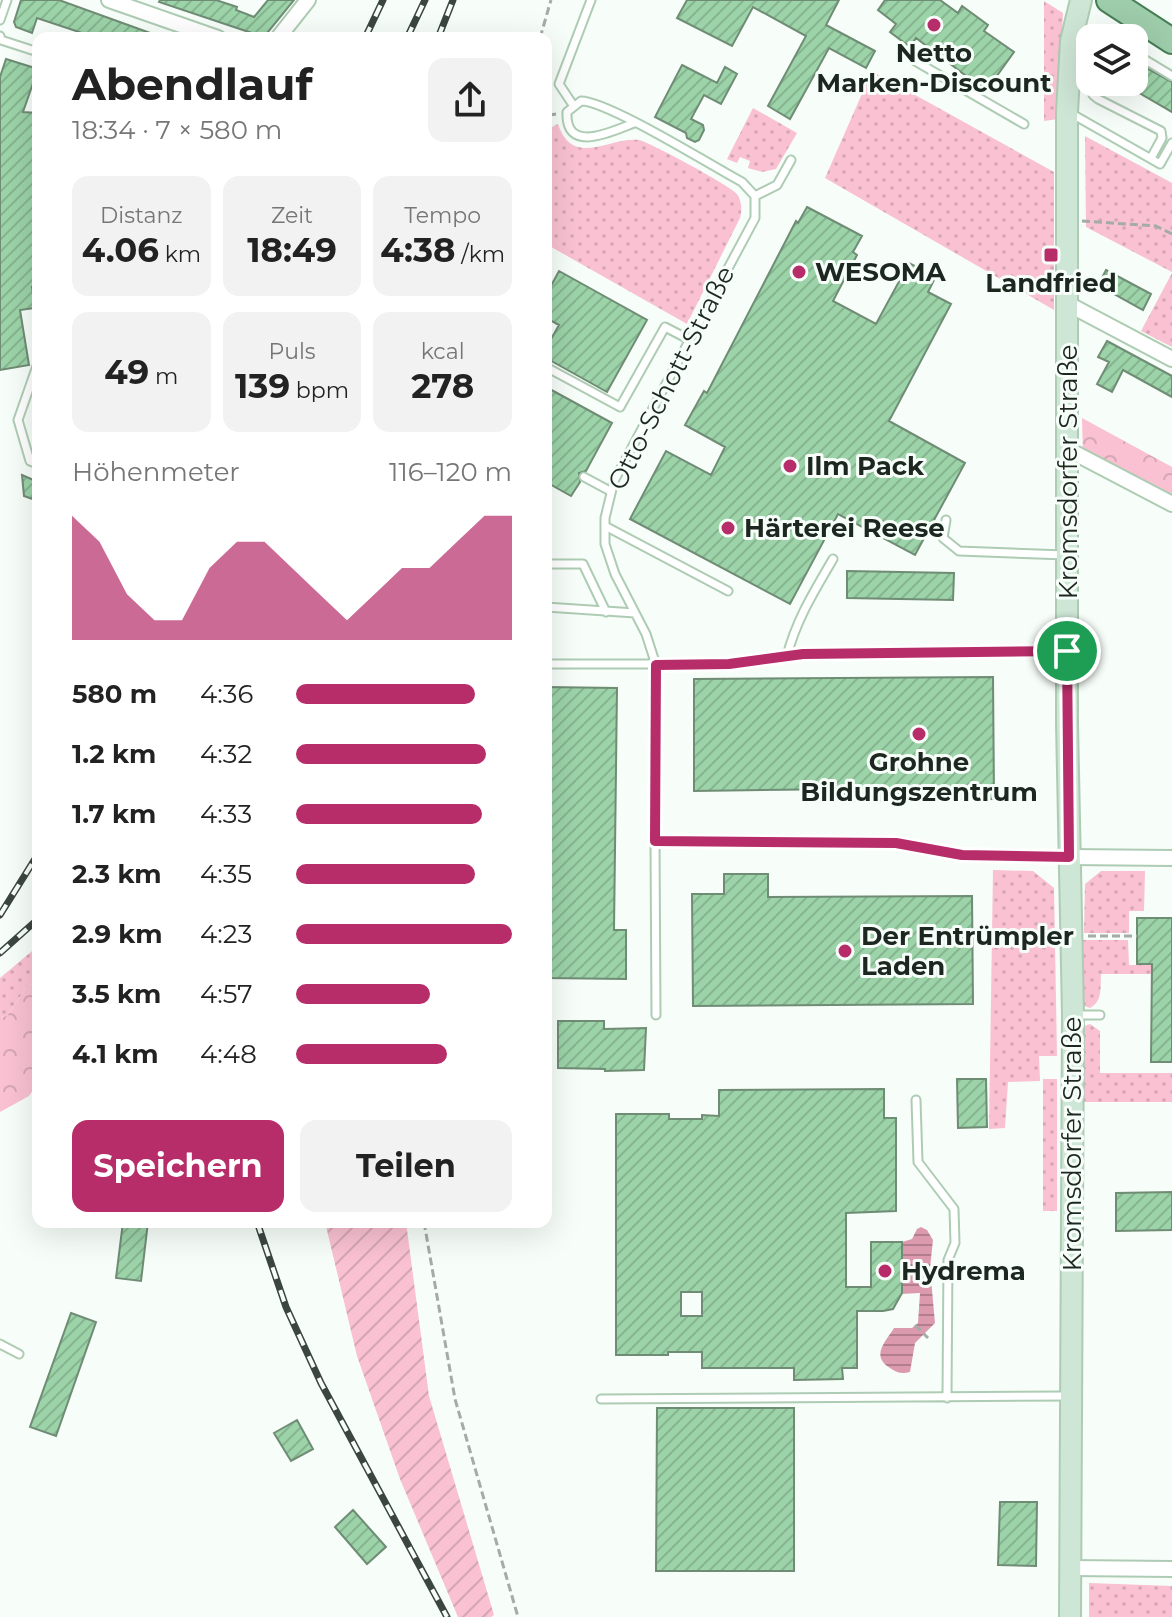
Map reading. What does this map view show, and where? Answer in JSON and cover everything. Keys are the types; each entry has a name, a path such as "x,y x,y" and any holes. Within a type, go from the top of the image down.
{"main road":[{"path":"1109,0 1172,41"}],"street":[{"path":"109,0 201,32"},
{"path":"283,32 308,0"},
{"name":"Kromsdorfer Straße","path":"1070,1617 1073,1015 1067,651 1067,112 1071,41 1081,0"},
{"path":"1068,304 1172,359"},
{"path":"1067,449 1172,504"},
{"path":"1069,857 1172,858"},
{"path":"1071,1568 1172,1569"}],"lane":[{"path":"0,20 7,0"},
{"path":"591,0 559,84 570,109 567,123 571,130 587,138 634,123"},
{"path":"0,36 1,40 32,50"},
{"path":"915,61 1024,124"},
{"path":"1148,61 1172,76"},
{"path":"1094,96 1161,131 1162,138 1151,158"},
{"path":"570,109 581,101 589,101 742,182 755,196 781,187 791,160"},
{"path":"1067,112 1160,164 1172,143"},
{"name":"Otto-Schott-Straße","path":"656,1015 656,665 646,634 615,574 605,544 605,526 610,491 755,218 755,196"},
{"path":"552,370 620,407 665,327 690,340"},
{"path":"32,380 18,420 32,462"},
{"path":"584,477 610,491"},
{"path":"946,520 943,538 959,551 1068,555"},
{"path":"605,526 728,591"},
{"path":"787,656 799,620 833,559"},
{"path":"552,564 583,564 606,612"},
{"path":"552,608 635,613"},
{"path":"552,664 729,664 803,654 1067,651"},
{"path":"655,841 896,843 962,855 1069,857"},
{"path":"1073,1015 1100,1015"},
{"path":"916,1100 918,1162 954,1209 955,1243 948,1260 947,1398"},
{"path":"0,1344 19,1354"},
{"path":"601,1399 1071,1395"}],"path":[{"path":"542,32 551,0"},
{"path":"552,114 570,109"},
{"path":"1068,220 1156,226 1172,234"},
{"path":"1072,936 1137,936"},
{"path":"425,1228 455,1399 518,1617"},
{"path":"915,1325 928,1338"}],"green space":[{"path":"1044,1 1063,13 1058,119 1044,121"},
{"path":"872,71 1054,172 1054,310 825,178"},
{"path":"753,108 797,133 776,169 762,172 748,168 750,161 740,157 737,163 727,159"},
{"path":"558,124 573,145 583,148 639,140 706,174 737,194 741,206 740,218 687,324 552,247 552,127"},
{"path":"1085,136 1172,183 1172,272 1086,227"},
{"path":"1172,273 1172,347 1141,331"},
{"path":"1082,418 1172,467 1172,504 1083,458"},
{"path":"993,870 1033,871 1054,888 1057,1056 1039,1056 1040,1081 1008,1082 1005,1128 989,1129"},
{"path":"1101,871 1145,871 1144,911 1129,911 1129,933 1084,933 1085,884"},
{"path":"1081,940 1128,940 1129,965 1154,965 1154,974 1101,974 1097,1002 1090,1008 1082,1005"},
{"path":"32,951 32,983 7,1016 0,1017 0,978"},
{"path":"32,983 32,1092 0,1112 0,1017 7,1016"},
{"path":"1090,1024 1100,1031 1100,1073 1172,1073 1172,1102 1082,1102 1082,1027"},
{"path":"1043,1079 1057,1079 1057,1211 1043,1211"},
{"path":"326,1228 407,1228 429,1396 494,1615 491,1617 458,1617 400,1479 357,1356"},
{"path":"1089,1583 1172,1586 1172,1617 1089,1617"}],"shaded area":[{"path":"921,1227 933,1240 930,1268 935,1323 915,1343 910,1372 900,1373 884,1363 880,1353 894,1328 912,1328 918,1323 920,1293 901,1294 902,1242 912,1239"}],"building":[{"path":"21,0 59,0 147,32 79,32 37,18 32,33 16,27 14,22"},
{"path":"216,0 254,17 268,0 294,0 268,32 249,32 159,2"},
{"path":"687,0 839,0 826,25 875,51 866,68 829,48 790,119 768,106 806,36 753,7 732,46 677,18"},
{"path":"885,0 940,0 958,13 962,6 988,25 984,31 1014,52 986,91 916,38 910,47 890,32 896,24 878,10"},
{"path":"6,59 32,67 32,86 23,112 32,113 32,308 20,310 29,365 0,370 0,77"},
{"path":"682,65 717,83 725,67 737,74 721,104 704,95 691,119 703,125 704,130 695,142 687,138 686,133 655,117"},
{"path":"1148,69 1172,82 1172,112 1144,96 1148,96"},
{"path":"807,207 862,236 853,252 857,255 833,301 876,324 909,263 934,280 928,292 951,304 889,421 965,463 915,555 838,514 790,604 630,519 666,451 711,475 725,447 685,425 704,391 707,393 796,221 798,223"},
{"path":"1106,270 1151,294 1143,310 1098,285"},
{"path":"559,271 647,320 607,392 552,361 552,337 559,325 552,321 552,284"},
{"path":"1107,341 1172,376 1172,397 1123,370 1112,392 1097,384 1109,362 1098,357"},
{"path":"552,390 612,423 586,471 579,473 580,482 571,496 552,485"},
{"path":"22,475 32,479 32,499 24,496"},
{"path":"847,571 954,573 953,600 847,598"},
{"path":"993,677 994,799 845,801 845,789 694,791 694,679"},
{"path":"552,687 617,688 614,930 626,930 626,979 552,978"},
{"name":"Der Entrümpler Laden","path":"724,874 768,874 768,897 972,896 973,1004 693,1006 692,894 724,894"},
{"path":"1137,918 1172,918 1172,1062 1151,1062 1152,964 1137,964"},
{"path":"558,1021 604,1021 604,1029 646,1028 644,1070 558,1068"},
{"path":"957,1079 986,1079 987,1127 958,1128"},
{"path":"884,1089 884,1118 896,1118 896,1211 846,1213 846,1287 871,1287 871,1242 902,1242 902,1293 893,1309 857,1311 857,1368 842,1368 843,1379 794,1380 794,1368 702,1368 702,1352 616,1355 616,1114 669,1114 669,1119 719,1116 719,1090","holes":["681,1292 702,1292 702,1316 681,1316"]},
{"path":"1172,1192 1172,1230 1116,1231 1116,1193"},
{"path":"122,1228 147,1228 141,1281 116,1278"},
{"path":"71,1313 96,1322 56,1436 30,1427"},
{"path":"657,1408 794,1408 794,1571 656,1571"},
{"path":"297,1420 313,1449 291,1461 274,1433"},
{"path":"1000,1502 1037,1502 1036,1566 998,1565"},
{"path":"353,1510 386,1547 367,1564 335,1527"}],"railway":[{"path":"368,32 383,0"},
{"path":"410,32 425,0"},
{"path":"440,32 453,0"},
{"path":"0,915 32,864"},
{"path":"0,953 32,924"},
{"path":"259,1228 286,1307 321,1383 447,1617"}],"place":[{"name":"Netto Marken-Discount","path":"934,25"},
{"name":"Landfried","path":"1051,255"},
{"name":"WESOMA","path":"799,272"},
{"name":"Ilm Pack","path":"790,466"},
{"name":"Härterei Reese","path":"728,528"},
{"name":"Grohne Bildungszentrum","path":"919,734"},
{"name":"Der Entrümpler Laden","path":"845,951"},
{"name":"Hydrema","path":"885,1271"}],"route":[{"path":"1067,651 1069,857 962,855 896,843 655,841 656,665 729,664 803,654 1067,651"}]}
